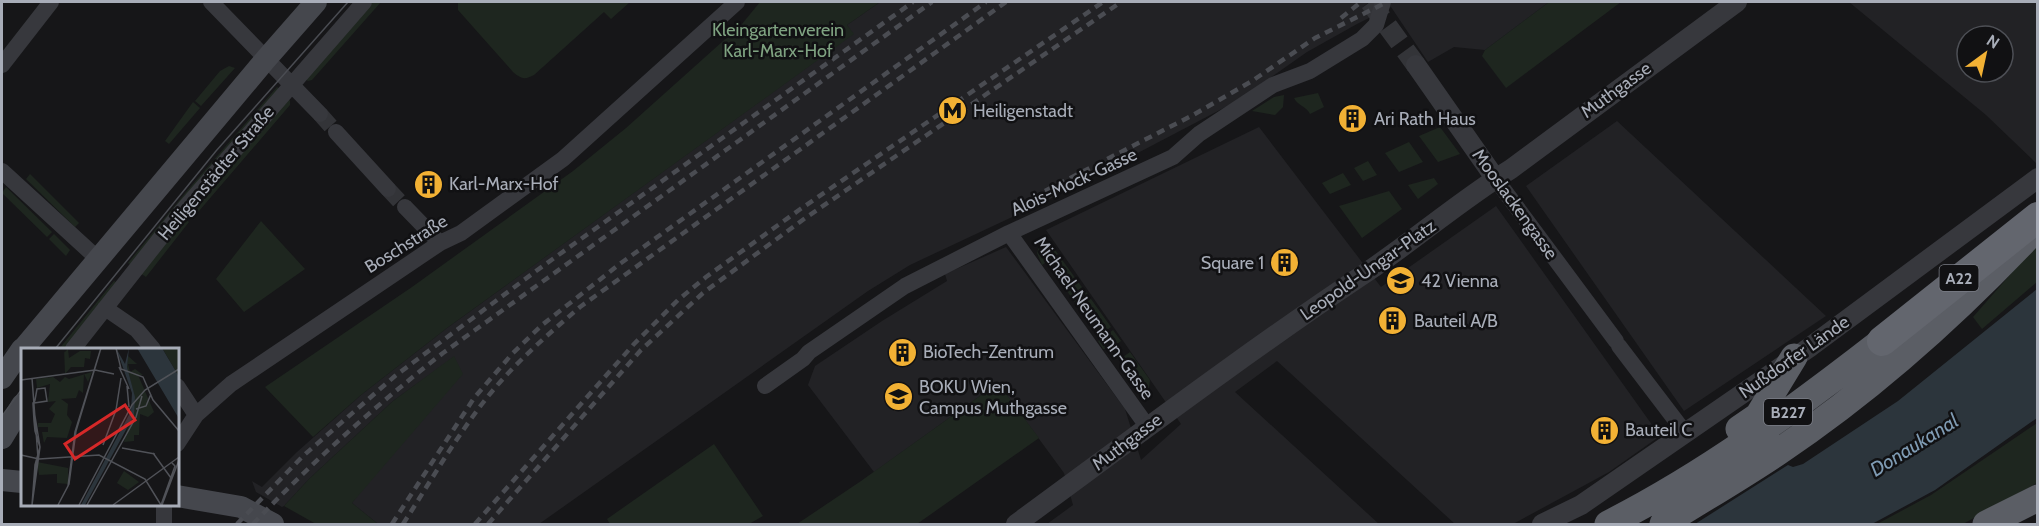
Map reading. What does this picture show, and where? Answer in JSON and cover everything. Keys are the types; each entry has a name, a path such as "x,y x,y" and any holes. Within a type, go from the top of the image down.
{"highway":[{"name":"A22","path":"1882,341 2037,217"},
{"path":"1663,525 1779,452 1846,402 1948,317 2037,228"},
{"name":"B227","path":"1608,525 1690,477 1776,420 1882,341"},
{"path":"1592,525 1758,416 1794,357"},
{"path":"1986,525 2037,498"}],"main road":[{"name":"Heiligenstädter Straße","path":"24,348 266,58 316,2"},
{"name":"Heiligenstädter Straße","path":"45,348 74,290"},
{"name":"Heiligenstädter Straße","path":"2,378 21,352"},
{"path":"2,438 21,410"},
{"path":"2,480 21,482"},
{"path":"178,496 241,507 273,525"}],"street":[{"path":"2,65 51,2"},
{"path":"211,2 320,114"},
{"name":"Heiligenstädter Straße","path":"74,348 181,212 364,2"},
{"name":"Boschstraße","path":"178,442 196,415 231,384 440,243 460,233 563,159 737,2"},
{"name":"Alois-Mock-Gasse","path":"765,386 803,359 809,352 905,286 1009,233 1173,157 1198,134 1272,85 1310,70 1362,39 1376,25 1383,2"},
{"name":"Muthgasse","path":"1495,178 1511,169 1737,2"},
{"name":"Mooslackengasse","path":"1416,65 1495,178 1686,434"},
{"path":"336,132 388,189"},
{"path":"2,171 98,258"},
{"name":"Leopold-Ungar-Platz","path":"1240,360 1495,178"},
{"name":"Nußdorfer Lände","path":"1542,525 1581,505 1686,434 1810,347 2037,178"},
{"path":"405,207 440,243"},
{"name":"Michael-Neumann-Gasse","path":"1009,233 1148,426"},
{"path":"105,308 137,330 152,348"},
{"name":"Muthgasse","path":"1016,525 1240,360"},
{"path":"178,388 196,415"},
{"path":"164,505 164,525"}],"shaded area":[{"path":"880,2 1369,2 1362,8 1374,2 1549,2 1485,50 1454,47 1428,62 1391,7 1357,24 1307,52 1237,101 1048,200 910,265 868,291 539,524 378,524 352,503 454,357 393,401 309,479 284,506 256,492 252,481 262,487 297,452 361,395 447,328 853,34 847,25"},
{"path":"1849,2 2037,2 2037,164 1986,115"},
{"path":"1617,121 1826,316 1684,411 1526,186"},
{"path":"1259,127 1381,287 1496,206 1660,436 1609,472 1513,524 1455,524 1277,361 1235,392 1379,524 1047,524 1073,505 1064,473 998,383 874,472 808,385 815,366 947,281 945,274 1006,247 1125,409 1141,460 1181,424 1046,230"}],"green space":[{"path":"373,2 381,2 312,80 305,79"},
{"path":"458,2 630,2 611,19 604,12 534,75 526,78 513,72 458,10"},
{"name":"Kleingartenverein Karl-Marx-Hof","path":"760,2 880,2 847,25 854,34 447,328 361,395 313,437 265,387 412,287 573,171 626,128 742,24"},
{"path":"1549,2 1621,2 1506,88 1482,56 1485,50"},
{"path":"229,66 235,68 201,106 195,101 220,71"},
{"path":"277,87 281,90 132,266 128,263 186,192"},
{"path":"1318,93 1324,107 1310,114 1294,98"},
{"path":"1284,95 1283,107 1275,115 1252,111 1274,97"},
{"path":"288,98 290,105 193,218 187,215"},
{"path":"193,102 200,108 169,144 165,141"},
{"path":"1440,127 1460,154 1438,162 1419,136"},
{"path":"1409,142 1423,162 1399,172 1385,153"},
{"path":"1368,161 1377,175 1363,181 1354,168"},
{"path":"1343,173 1351,185 1330,194 1322,183"},
{"path":"30,174 79,223 75,227 26,179"},
{"path":"1434,178 1438,184 1418,199 1408,185"},
{"path":"6,187 52,232 47,237 2,193"},
{"path":"1389,191 1402,209 1362,238 1339,206"},
{"path":"184,218 189,222 146,277 140,273"},
{"path":"261,221 305,269 244,312 216,279"},
{"path":"54,234 70,250 66,256 49,239"},
{"path":"1043,241 1051,244 1058,254 1042,265 1037,253"},
{"path":"2037,244 2037,282 1982,329 1973,317"},
{"path":"1060,257 1084,290 1072,298 1048,265"},
{"path":"114,281 118,283 69,348 60,348"},
{"path":"1086,292 1111,327 1099,336 1074,301"},
{"path":"1113,330 1121,341 1110,349 1103,349 1098,341"},
{"path":"1130,352 1150,380 1149,388 1142,393 1122,363 1123,357"},
{"path":"454,356 463,374 352,503 378,524 316,524 284,506 309,479 393,401"},
{"path":"998,383 1039,438 917,524 797,524 861,481"},
{"path":"2037,423 2037,483 1963,524 1877,524 1931,495"},
{"path":"714,444 763,516 749,524 610,524 607,519"}],"water":[{"name":"Donaukanal","path":"2037,289 2037,418 1935,490 1872,524 1695,524 1788,465 1793,467 1803,464 1898,401"}],"tunnel":[{"path":"1370,2 1416,65"},
{"path":"320,114 336,132"},
{"path":"388,189 405,207"}],"tram line":[{"path":"56,348 216,151 348,2"},
{"path":"2,416 21,390"}],"railway":[{"path":"237,524 303,456 395,376 536,271 913,2"},
{"path":"253,524 345,435 443,353 932,2"},
{"path":"392,524 474,398 512,354 542,325 621,263 986,2"},
{"path":"403,524 471,418 493,390 516,365 567,318 1006,2"},
{"path":"475,524 634,344 678,300 799,210 1103,2"},
{"path":"488,524 641,350 703,293 804,219 1121,2"},
{"path":"1341,18 1361,2"},
{"path":"1045,191 1193,115 1252,81 1315,38 1387,2"}],"place":[{"name":"Heiligenstadt","path":"952,111"},
{"name":"Ari Rath Haus","path":"1353,119"},
{"name":"Karl-Marx-Hof","path":"428,184"},
{"name":"Square 1","path":"1285,263"},
{"name":"42 Vienna","path":"1400,281"},
{"name":"Bauteil A/B","path":"1393,321"},
{"name":"BioTech-Zentrum","path":"902,352"},
{"name":"BOKU Wien, Campus Muthgasse","path":"898,397"},
{"name":"Bauteil C","path":"1604,430"}]}
